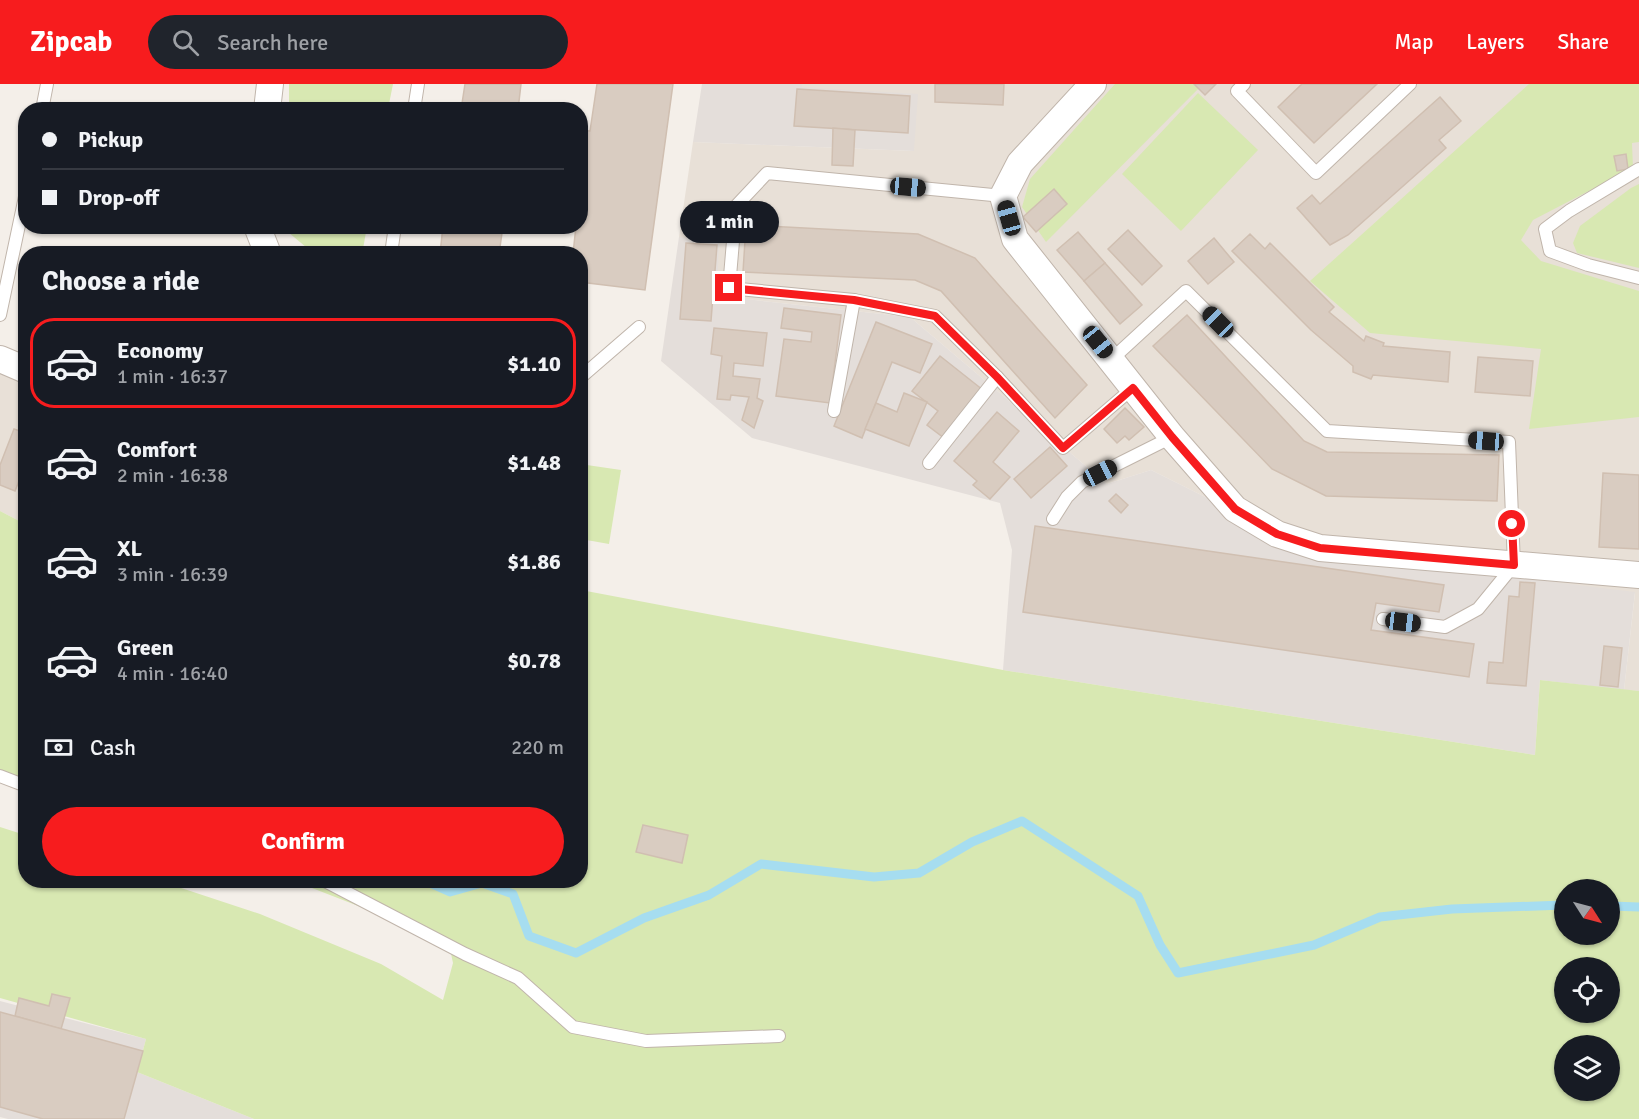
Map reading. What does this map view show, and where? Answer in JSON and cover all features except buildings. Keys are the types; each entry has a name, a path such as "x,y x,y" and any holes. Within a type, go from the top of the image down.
{"street":[{"path":"268,102 270,84"},
{"path":"1093,84 1020,164 1003,196 1016,239 1172,437 1235,509 1277,534 1320,548 1639,575"},
{"path":"0,359 18,367"}],"lane":[{"path":"44,102 47,84"},
{"path":"415,102 418,84"},
{"path":"1244,84 1237,91 1316,173 1410,84"},
{"path":"1639,169 1569,211 1545,230 1550,251 1588,265 1639,278"},
{"path":"1003,196 767,173 736,206 729,288 854,300 935,316 997,377 1063,448 1133,388"},
{"path":"0,315 18,230"},
{"path":"1112,359 1186,291 1328,431 1509,442 1514,565 1478,609 1445,627 1383,619"},
{"path":"834,411 854,300"},
{"path":"588,371 639,327"},
{"path":"929,463 997,377"},
{"path":"1053,519 1067,497 1082,482 1172,437"},
{"path":"0,776 18,783"},
{"path":"338,888 465,954 518,978 573,1027 646,1041 779,1036"}],"shaded area":[{"path":"702,84 802,84 802,87 918,94 914,151 693,142"},
{"path":"802,84 1639,84 1639,691 1624,690 1635,593 1320,554 1151,470 1107,484 910,317 717,296 679,237 693,142 914,151 802,87"},
{"path":"679,237 719,242 717,296 910,317 1107,484 1151,470 1320,554 1635,592 1624,690 1540,680 1535,755 1003,670 1012,550 1000,503 752,438 661,361"},
{"path":"0,369 18,377 18,520 0,511"},
{"path":"0,1001 146,1039 137,1072 254,1119 8,1119 0,1117"}],"green space":[{"path":"289,84 393,84 389,102 289,102"},
{"path":"1115,84 1203,84 1046,242 1022,207 1030,179"},
{"path":"1529,84 1639,84 1639,142 1632,143 1633,168 1533,220 1521,240 1541,261 1639,291 1639,417 1529,429 1541,349 1370,333 1310,281"},
{"path":"1198,93 1258,150 1181,231 1122,174"},
{"path":"1639,184 1639,268 1577,253 1573,243 1580,226"},
{"path":"290,234 366,234 363,246 305,246"},
{"path":"588,465 621,470 609,544 588,540"},
{"path":"0,511 18,520 18,786 0,778"},
{"path":"588,591 1003,670 1535,755 1540,680 1639,691 1639,1119 254,1119 137,1072 146,1039 0,998 0,827 18,833 18,888 181,888 260,914 381,964 443,1000 453,963 450,949 366,909 312,888 588,888"}],"waterway":[{"path":"496,888 513,894 529,936 576,953 644,918 709,895 761,864 874,877 919,873 972,842 1022,821 1138,896 1160,945 1178,973 1314,945 1380,917 1452,909 1554,905"},
{"path":"441,888 450,892 464,888"},
{"path":"1620,906 1639,907"}],"route":[{"path":"729,288 854,300 935,316 997,377 1063,448 1133,388 1235,509 1277,534 1320,548 1514,565 1512,524"}]}
